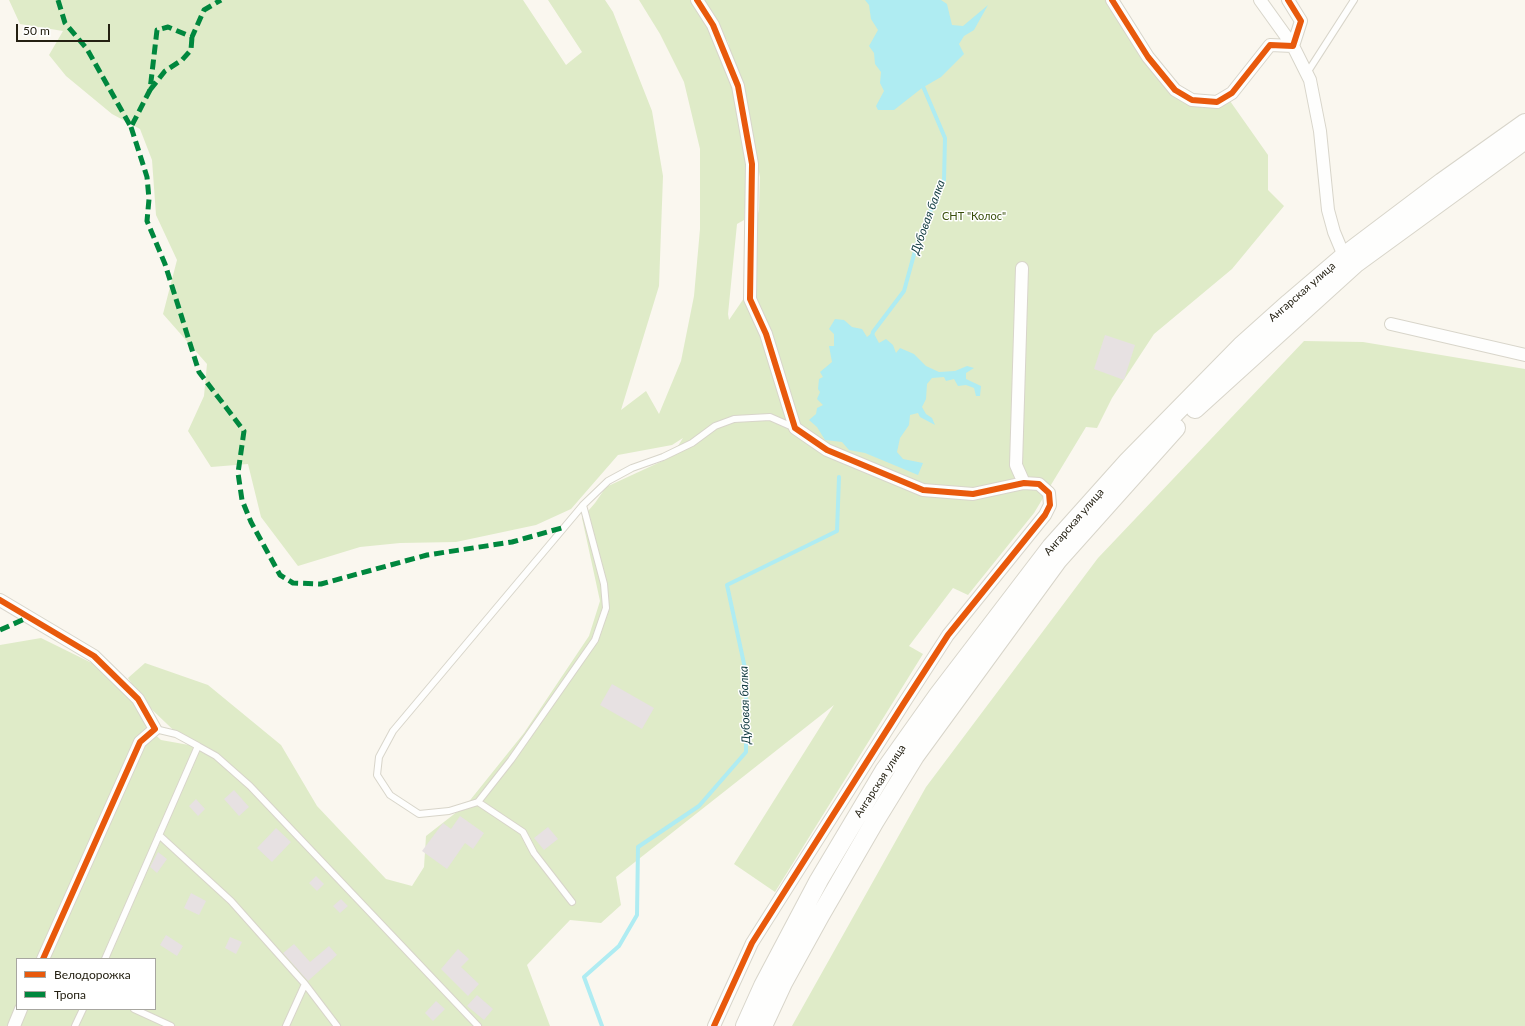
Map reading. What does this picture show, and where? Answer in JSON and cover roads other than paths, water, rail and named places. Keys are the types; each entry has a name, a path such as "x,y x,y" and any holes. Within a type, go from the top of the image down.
{"main road":[{"name":"Ангарская улица","path":"745,1026 763,986 819,880 884,771 938,695 1051,547 1128,461 1241,346 1344,256 1442,182 1525,123"},
{"name":"Ангарская улица","path":"763,1026 783,984 820,916 874,821 915,756 1058,560 1181,423 1250,358 1356,264 1525,140"}],"street":[{"path":"697,0 713,25 738,86 752,164 750,298 766,334 795,428 827,450 923,490 973,494 1024,483 1039,484 1049,493 1050,505 1045,515 948,635 908,696 752,943 714,1026"},
{"path":"1112,0 1148,57 1175,90 1192,100 1217,102 1232,93 1270,45 1293,46"},
{"path":"1260,0 1293,46 1310,80 1320,131 1328,210 1334,232 1344,256"},
{"path":"1288,0 1301,21 1293,46"},
{"path":"1022,268 1016,465 1024,483"},
{"path":"1391,324 1525,355"},
{"path":"0,600 94,656 138,699 155,728 140,742 44,958"},
{"path":"14,1026 21,1010"}],"lane":[{"path":"1307,73 1354,0"},
{"path":"583,505 604,584 606,608 594,640 511,760 478,802 449,811 419,814 390,795 377,775 379,757 393,731 583,505 608,481 632,468 664,457 692,444 715,426 734,419 770,417 795,428"},
{"path":"155,728 176,734 216,756 250,786 478,1026"},
{"path":"105,958 198,746"},
{"path":"478,802 523,832 534,853 572,902"},
{"path":"159,835 231,901 305,984 337,1026"},
{"path":"286,1026 305,984"},
{"path":"75,1026 83,1010"},
{"path":"136,1010 171,1026"}],"water":[{"path":"865,0 941,0 947,4 952,25 963,26 988,5 974,30 964,36 959,44 964,54 941,77 922,88 894,110 878,110 876,106 884,91 880,83 881,72 875,64 874,53 869,46 878,30 871,19 869,5"},
{"path":"835,319 844,320 852,327 862,329 867,337 873,332 879,343 886,339 893,345 896,353 900,348 914,354 926,366 939,372 955,371 967,366 974,368 966,373 966,379 981,386 980,396 976,396 974,388 966,385 958,386 954,379 946,381 944,377 932,378 927,384 926,399 922,407 926,414 932,418 935,425 920,417 918,413 910,415 909,425 900,438 897,452 903,459 923,463 918,475 865,453 849,450 842,442 825,440 817,427 809,420 816,414 817,408 823,405 817,399 820,392 818,389 819,379 823,377 820,372 832,362 829,346 834,346 834,334 829,329"}],"waterway":[{"name":"Дубовая балка","path":"872,336 873,332 904,291 918,240 944,180 945,138 922,84"},
{"name":"Дубовая балка","path":"602,1026 584,977 619,946 637,915 638,847 699,806 746,752 746,673 727,585 837,531 839,477"}],"park label":[{"name":"СНТ \"Колос\"","path":"974,216"}]}
